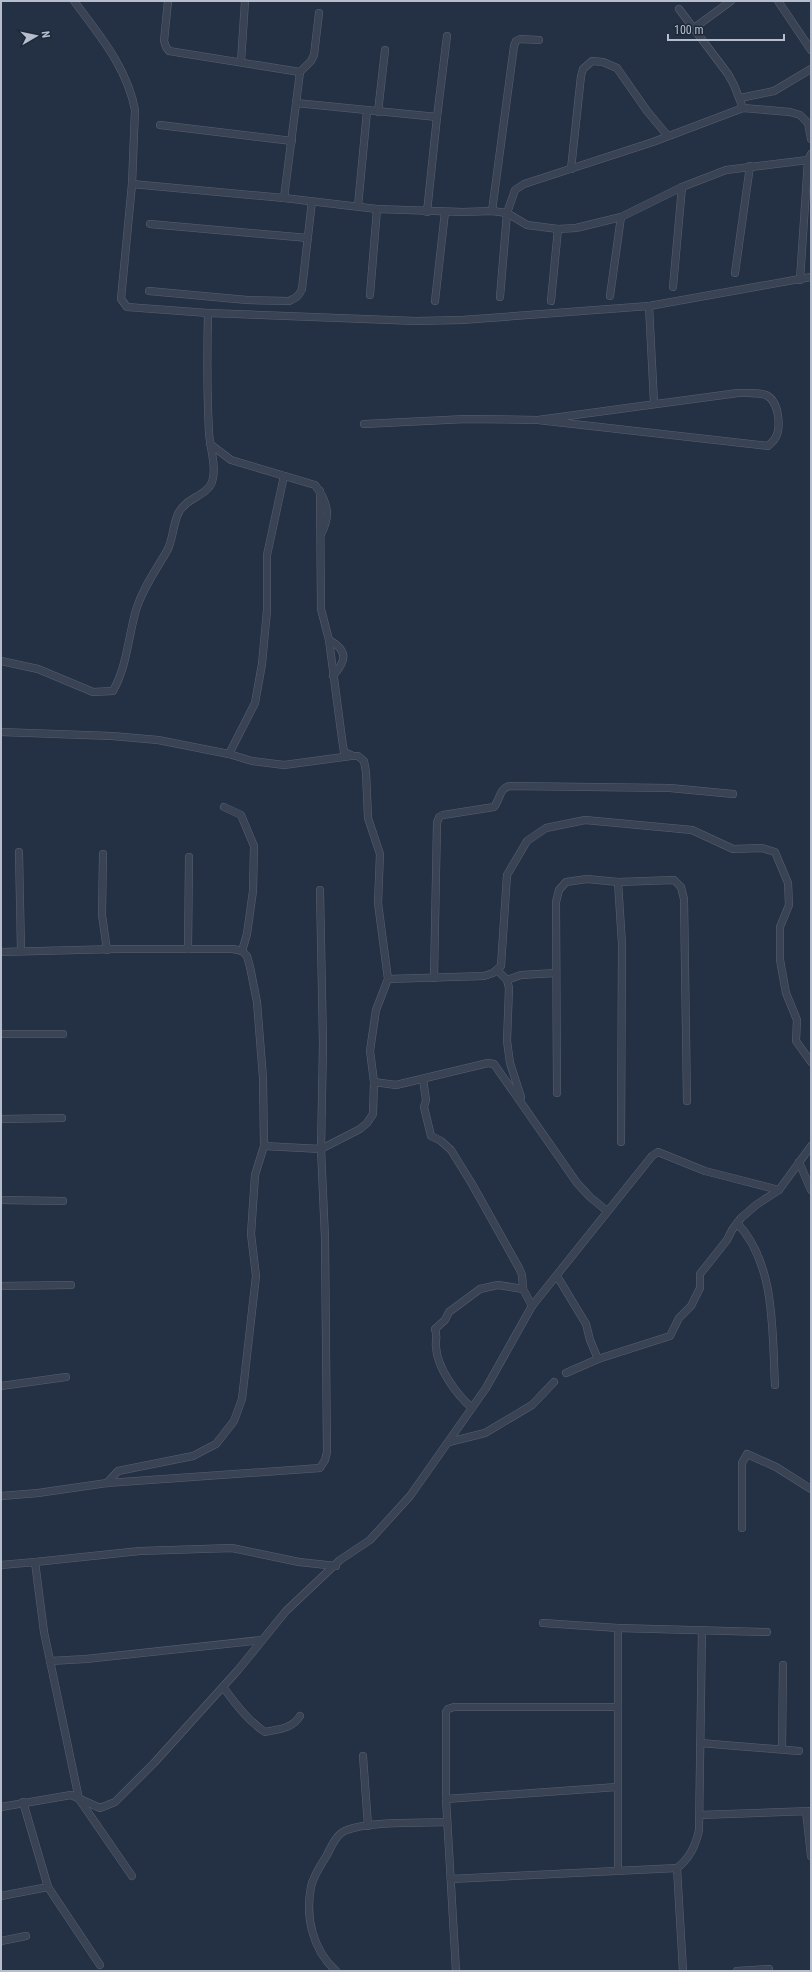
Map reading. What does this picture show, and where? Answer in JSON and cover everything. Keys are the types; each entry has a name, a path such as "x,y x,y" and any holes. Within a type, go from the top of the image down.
{"street":[{"path":"74,1 101,35 119,66 133,100 135,110 132,184 121,299 123,304 127,307 208,313 416,321 462,320 649,306 811,277"},
{"path":"168,1 164,41 169,51 300,72"},
{"path":"241,62 245,1"},
{"path":"694,28 731,1"},
{"path":"778,1 811,50"},
{"path":"679,9 728,74 740,98 743,108"},
{"path":"284,198 300,72 311,62 314,55 319,13"},
{"path":"427,212 447,36"},
{"path":"492,210 514,46 516,41 520,39 539,40"},
{"path":"378,112 385,50"},
{"path":"572,169 581,76 583,69 592,62 603,62 617,68 647,111 667,135"},
{"path":"740,98 774,91 811,70"},
{"path":"296,103 437,117"},
{"path":"500,298 507,213 515,190 535,180 653,142 667,135 743,108 790,112 800,115 808,123 811,139"},
{"path":"358,206 367,111"},
{"path":"160,124 292,140"},
{"path":"132,184 284,198 377,209 427,212 492,210 507,213 527,224 558,229 576,228 621,217 682,187 726,170 810,157 800,280"},
{"path":"735,273 750,166"},
{"path":"673,287 682,187"},
{"path":"149,291 247,300 289,301 299,297 302,289 312,201"},
{"path":"370,295 377,209"},
{"path":"435,301 444,212"},
{"path":"610,296 621,217"},
{"path":"150,224 308,238"},
{"path":"551,301 558,229"},
{"path":"649,306 654,403"},
{"path":"1,661 38,669 93,692 113,691 124,668 137,609 153,571 168,548 178,514 184,504 206,490 212,482 213,471 210,444 207,354 208,313"},
{"path":"364,424 466,420 538,420 746,445 768,446 777,436 778,410 774,401 768,396 761,394 738,393 654,403 538,420"},
{"path":"210,444 231,460 315,485 320,491 321,608 329,640 344,752 351,756"},
{"path":"229,754 255,703 262,664 267,610 267,555 284,476"},
{"path":"329,640 337,645 342,651 344,658 342,665 333,676"},
{"path":"1,732 112,736 180,744 229,754 252,761 284,765 318,762 351,756 358,756 364,762 366,772 368,818 380,854 378,903 388,979 376,1010 370,1051 374,1082 373,1114 367,1123 360,1129 321,1149 264,1146"},
{"path":"434,978 436,824 439,817 443,815 494,807 498,802 501,792 509,786 670,788 733,794"},
{"path":"224,807 241,815 254,846 253,891 247,934 242,951"},
{"path":"388,979 484,976 497,970 501,966 507,875 527,840 546,828 585,820 692,830 733,849 769,849 775,852 788,884 789,905 780,927 780,960 786,993 797,1020 796,1041 811,1062"},
{"path":"19,852 21,951"},
{"path":"102,854 102,915 107,950"},
{"path":"188,949 189,857"},
{"path":"556,1093 556,902 560,890 566,882 587,879 618,882 674,880 682,887 684,899 687,1101"},
{"path":"618,882 622,952 621,1142"},
{"path":"1,1496 38,1493 107,1483 320,1468 325,1460 327,1452 325,1238 321,1149 324,1044 320,890"},
{"path":"1,952 188,949 242,951 247,956 250,967 257,1008 263,1078 262,1119 264,1146 256,1174 253,1194 251,1234 256,1276 242,1399 234,1421 216,1444 193,1456 118,1471 107,1483"},
{"path":"497,970 506,980 510,998 507,1041 510,1063 526,1110"},
{"path":"506,980 522,975 556,973"},
{"path":"1,1034 62,1034"},
{"path":"374,1082 396,1085 488,1063 494,1064 553,1146 577,1183 590,1197 607,1211"},
{"path":"422,1079 426,1100 424,1107 431,1136 441,1141 451,1150 472,1184 503,1237 514,1263 519,1268 522,1275 523,1289 532,1306"},
{"path":"1,1119 62,1118"},
{"path":"566,1373 598,1359 670,1336 679,1318 691,1306 700,1288 700,1274 727,1240 737,1224 756,1205 778,1190 811,1146"},
{"path":"1,1807 23,1802 71,1795 100,1808 115,1802 176,1740 223,1687 286,1611 336,1566 340,1560 370,1540 410,1496 486,1388 532,1306 652,1156 658,1152 705,1171 778,1190"},
{"path":"799,1162 811,1190"},
{"path":"1,1200 63,1201"},
{"path":"737,1224 748,1235 756,1249 768,1288 775,1385"},
{"path":"557,1276 586,1324 590,1340 598,1359"},
{"path":"1,1286 71,1285"},
{"path":"472,1408 458,1393 438,1359 435,1345 438,1339 435,1329 445,1320 449,1312 480,1289 498,1285 523,1289"},
{"path":"1,1386 66,1376"},
{"path":"449,1442 485,1433 532,1405 554,1382"},
{"path":"742,1528 742,1463 747,1454 776,1467 811,1489"},
{"path":"1,1565 140,1551 232,1548 299,1562 336,1566"},
{"path":"35,1562 50,1661 79,1799 132,1876"},
{"path":"543,1624 618,1628 767,1632"},
{"path":"618,1628 618,1871"},
{"path":"450,1879 677,1868 685,1862 698,1837 702,1630"},
{"path":"50,1661 86,1659 262,1640"},
{"path":"782,1749 784,1665"},
{"path":"223,1687 240,1709 255,1725 265,1732 281,1729 295,1724 300,1716"},
{"path":"456,1971 446,1799 446,1712 448,1709 618,1707"},
{"path":"700,1743 800,1751"},
{"path":"363,1756 368,1826"},
{"path":"446,1799 617,1787"},
{"path":"23,1802 48,1887 100,1965"},
{"path":"699,1815 808,1811 811,1856"},
{"path":"336,1971 319,1952 314,1940 309,1906 311,1887 315,1876 340,1833 348,1829 368,1826 447,1822"},
{"path":"677,1868 683,1971"},
{"path":"1,1896 48,1887"},
{"path":"1,1941 26,1936"},
{"path":"737,1971 768,1969"}]}
